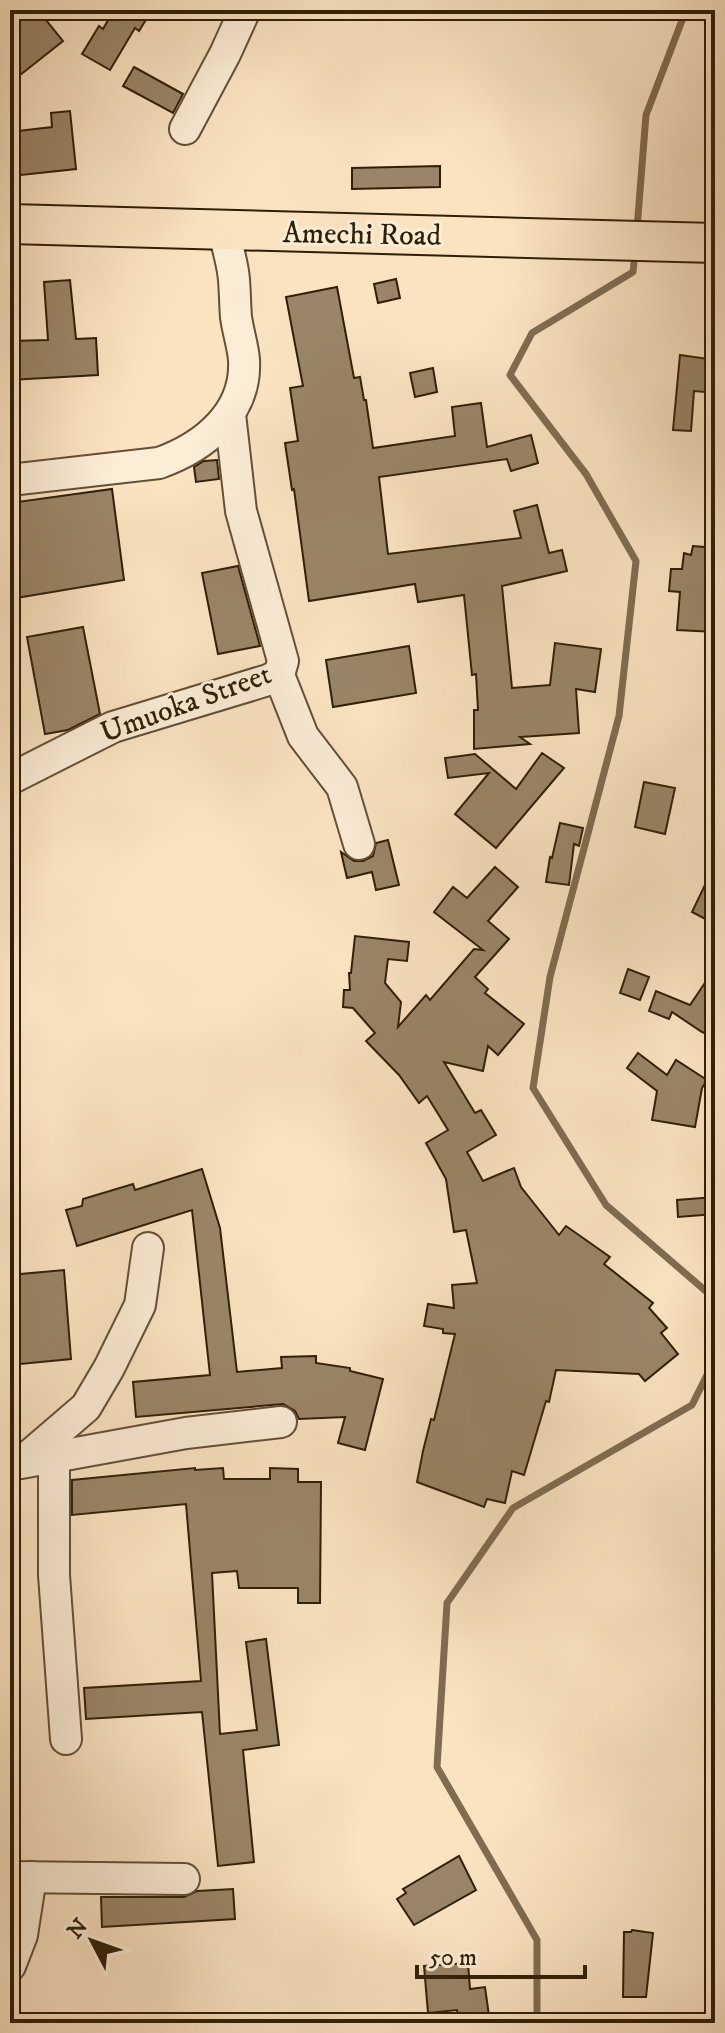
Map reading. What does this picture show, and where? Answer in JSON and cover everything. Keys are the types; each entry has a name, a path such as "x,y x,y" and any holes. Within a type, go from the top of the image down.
{"main road":[{"name":"Amechi Road","path":"10,224 715,243"}],"street":[{"path":"185,129 245,10"},
{"path":"10,480 159,463 204,441 230,414 241,389 244,359 236,315 234,278 224,231"},
{"name":"Umuoka Street","path":"10,779 113,727 279,675 283,661 241,511 230,414"},
{"path":"279,675 303,736 342,787 359,844"},
{"path":"15,1462 86,1407 140,1305 148,1248"},
{"path":"15,1462 186,1433 281,1422"},
{"path":"54,1457 54,1575 66,1739"},
{"path":"10,1966 22,1935 20,1877 184,1879"}],"building":[{"path":"10,10 38,10 63,41 10,83 10,52 17,47 10,37"},
{"path":"107,10 152,10 139,31 135,28 110,70 82,54 99,26 103,29 112,13"},
{"path":"134,67 183,94 173,113 123,86"},
{"path":"70,111 76,169 12,176 10,132 52,127 51,113"},
{"path":"440,166 440,187 352,189 352,168"},
{"path":"396,279 400,298 378,303 374,284"},
{"path":"70,280 76,339 96,338 98,375 10,380 10,341 48,340 44,282"},
{"path":"337,287 354,378 360,377 366,400 373,448 455,436 452,407 481,403 487,447 531,435 538,463 511,471 507,459 379,477 388,554 521,538 514,511 537,505 549,553 562,550 567,571 502,586 512,688 550,685 555,643 601,649 595,692 576,689 579,733 520,737 530,744 474,749 474,710 478,710 476,674 472,675 464,595 418,602 415,584 309,601 285,443 298,441 290,388 303,386 286,297"},
{"path":"680,355 709,359 705,392 694,391 691,431 673,430"},
{"path":"433,368 437,392 415,397 410,373"},
{"path":"217,460 219,479 196,482 194,467 204,461"},
{"path":"112,489 124,580 16,598 10,549 10,503"},
{"path":"693,546 715,548 715,632 677,630 680,592 669,591 671,569 682,569 684,553 691,555"},
{"path":"238,566 260,646 218,654 202,573"},
{"path":"83,627 100,714 68,730 45,734 27,637"},
{"path":"409,646 416,693 333,707 326,660"},
{"path":"542,753 564,768 496,848 455,814 489,773 448,778 445,758 475,754 516,789"},
{"path":"644,782 675,788 665,834 635,827"},
{"path":"560,823 583,828 579,846 574,844 569,885 546,882"},
{"path":"388,840 399,885 376,890 372,872 347,878 341,852 354,861 363,861 373,856 376,843"},
{"path":"715,864 715,924 692,912"},
{"path":"495,867 518,887 488,921 509,939 475,977 488,989 485,993 524,1024 498,1055 488,1046 483,1071 444,1062 475,1113 481,1110 496,1135 467,1152 483,1181 514,1168 521,1187 559,1235 566,1226 610,1257 604,1264 653,1303 649,1308 667,1328 661,1333 678,1354 645,1381 639,1374 556,1370 549,1402 546,1401 524,1475 512,1471 505,1503 487,1499 484,1507 417,1482 455,1334 424,1326 428,1304 454,1308 452,1285 477,1283 466,1230 454,1232 446,1179 426,1143 448,1130 427,1096 419,1103 399,1075 366,1041 375,1033 353,1008 343,1007 344,990 350,990 349,973 355,936 409,942 407,961 388,959 385,983 401,1002 398,1027 426,995 430,1000 474,949 483,950 434,912 453,887 467,898"},
{"path":"715,968 715,1037 672,1012 669,1019 649,1011 656,991 690,1005"},
{"path":"628,969 649,977 640,1000 620,993"},
{"path":"638,1053 667,1075 676,1060 707,1080 702,1088 695,1127 652,1120 657,1091 627,1068"},
{"path":"202,1169 220,1228 237,1372 282,1368 281,1357 316,1356 316,1363 350,1368 350,1371 383,1379 365,1450 338,1443 345,1417 299,1419 295,1411 283,1404 136,1417 133,1382 210,1375 192,1210 77,1246 66,1210 82,1206 83,1199 133,1184 135,1190"},
{"path":"715,1197 715,1214 678,1217 677,1200"},
{"path":"64,1270 71,1359 10,1365 10,1275"},
{"path":"223,1468 224,1479 270,1479 270,1468 298,1469 298,1482 321,1482 320,1603 298,1603 298,1588 239,1588 237,1571 212,1573 220,1734 257,1730 246,1642 266,1639 279,1745 243,1750 254,1862 218,1866 202,1712 86,1719 84,1688 201,1681 186,1504 72,1515 72,1480"},
{"path":"459,1856 476,1890 414,1925 397,1899 406,1893 403,1889"},
{"path":"233,1889 235,1919 102,1927 101,1897 184,1897 197,1891"},
{"path":"624,1932 653,1933 646,1997 623,1997"},
{"path":"468,1963 470,1989 485,1987 490,2023 459,2023 457,2010 428,2013 424,1966"}],"waterway":[{"path":"637,229 646,115 686,10"},
{"path":"635,253 633,272 532,333 510,375 586,474 636,561 619,716 550,977 533,1088 606,1205 715,1299"},
{"path":"537,2023 537,1940 437,1767 447,1603 513,1508 692,1405 715,1359"}]}
